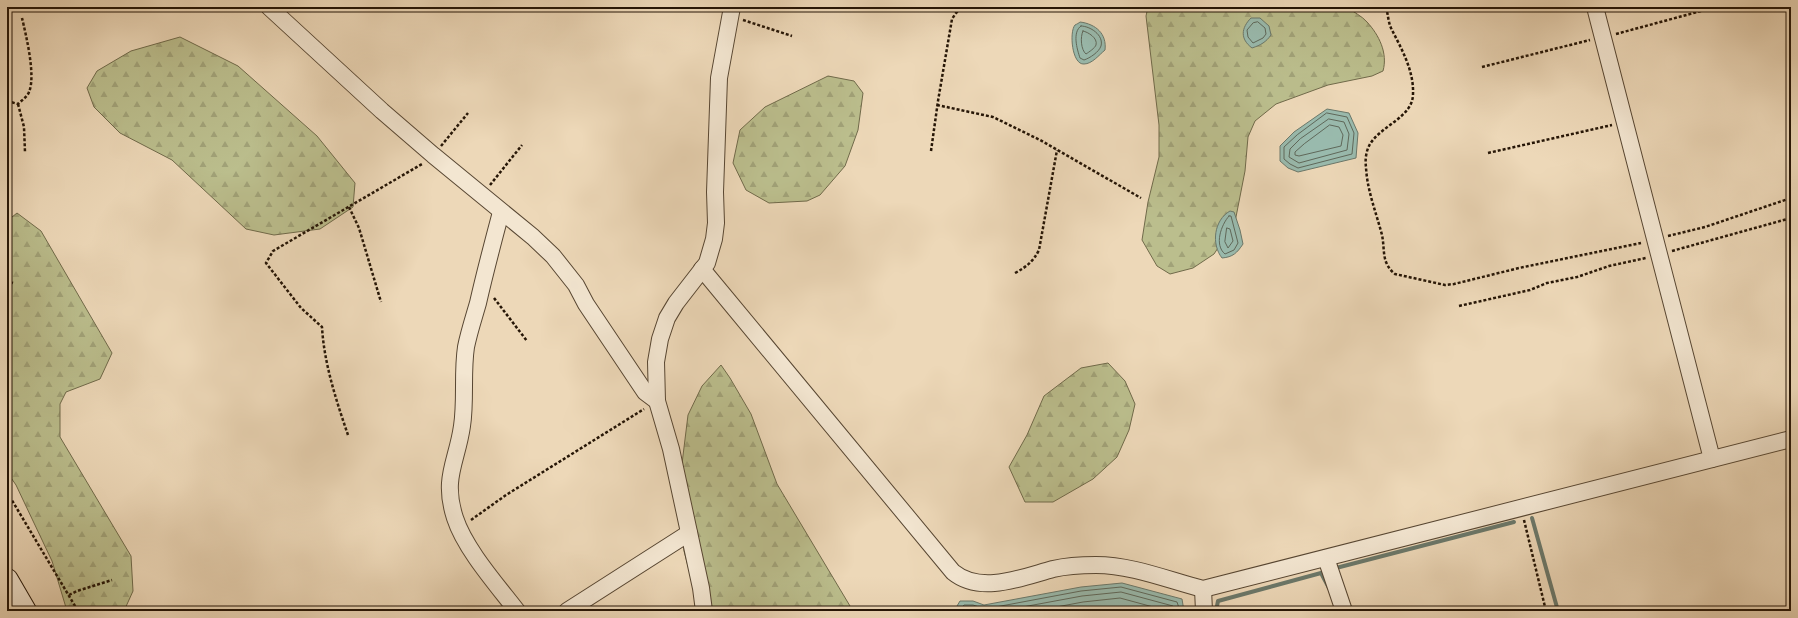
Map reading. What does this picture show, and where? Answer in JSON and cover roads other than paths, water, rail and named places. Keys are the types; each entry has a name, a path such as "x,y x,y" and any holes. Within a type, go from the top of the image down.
{"street":[{"path":"269,7 382,111 501,212 533,237 553,256 567,272 645,392 657,401"},
{"path":"1595,7 1712,459"},
{"path":"704,611 701,588 671,449 657,401 656,362 660,339 667,318 676,303 702,269 712,251 716,223 715,184 718,91 724,46 731,11"},
{"path":"501,212 466,346 464,415 449,483 450,497 459,528 485,570 517,611"},
{"path":"702,269 953,572 960,578 991,584 1016,580 1055,569 1095,565 1128,568 1203,589 1791,439"},
{"path":"567,611 689,532"},
{"path":"1326,558 1344,611"},
{"path":"7,580 25,611"},
{"path":"1203,589 1204,611"}],"water":[{"path":"1251,18 1260,18 1269,26 1271,35 1263,43 1252,48 1245,41 1243,33 1245,26"},
{"path":"1080,22 1091,25 1099,31 1105,44 1105,50 1093,61 1087,64 1080,63 1074,54 1073,48 1073,29 1075,25"},
{"path":"1327,109 1349,113 1358,133 1356,158 1298,172 1288,168 1280,161 1280,146 1294,132"},
{"path":"1230,211 1234,212 1243,244 1234,254 1229,257 1222,258 1216,246 1216,233 1220,220"},
{"path":"1122,583 1182,599 1184,611 954,611 960,601 973,601 984,605 1081,587"}],"waterway":[{"path":"1532,518 1558,611"},
{"path":"1336,568 1514,522"},
{"path":"1216,611 1218,601 1321,573 1329,588"}]}
